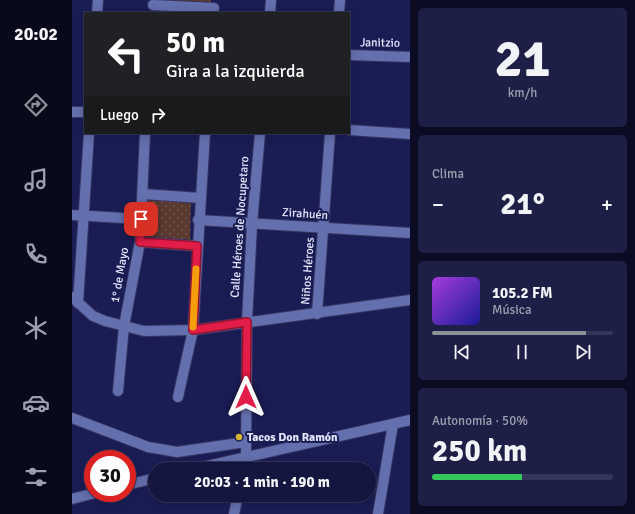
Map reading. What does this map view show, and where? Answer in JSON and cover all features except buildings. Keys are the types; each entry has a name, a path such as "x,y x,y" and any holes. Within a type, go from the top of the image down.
{"street":[{"path":"97,12 98,0"},
{"path":"270,12 272,0"},
{"path":"339,12 340,0"},
{"path":"153,6 214,7"},
{"name":"Janitzio","path":"350,55 410,57"},
{"path":"72,112 84,112"},
{"path":"350,130 410,134"},
{"path":"90,134 84,216 75,300 93,316 105,321 144,331 193,330 410,300"},
{"name":"1° de Mayo","path":"118,391 124,326 140,242 145,134"},
{"path":"178,397 193,330 198,220 205,134"},
{"name":"Calle Héroes de Nocupetaro","path":"247,322 252,224 260,134"},
{"name":"Niños Héroes","path":"317,314 330,134"},
{"path":"143,194 200,198"},
{"path":"72,215 141,219"},
{"name":"Zirahuén","path":"198,220 324,229 410,233"},
{"path":"140,242 197,246"},
{"path":"245,462 247,322"},
{"path":"72,418 148,447 177,452 246,442"},
{"path":"222,462 410,420"},
{"path":"378,514 393,424"},
{"path":"136,483 148,480"},
{"path":"72,499 84,496"},
{"path":"234,514 237,502"}],"shaded area":[{"path":"161,0 211,0 211,4"},
{"path":"147,198 191,201 190,242 144,237"}],"slow traffic":[{"path":"193,327 196,269"}],"place":[{"name":"Tacos Don Ramón","path":"239,437"}],"route":[{"path":"141,219 140,242 197,246 193,330 247,322 246,397"}]}
